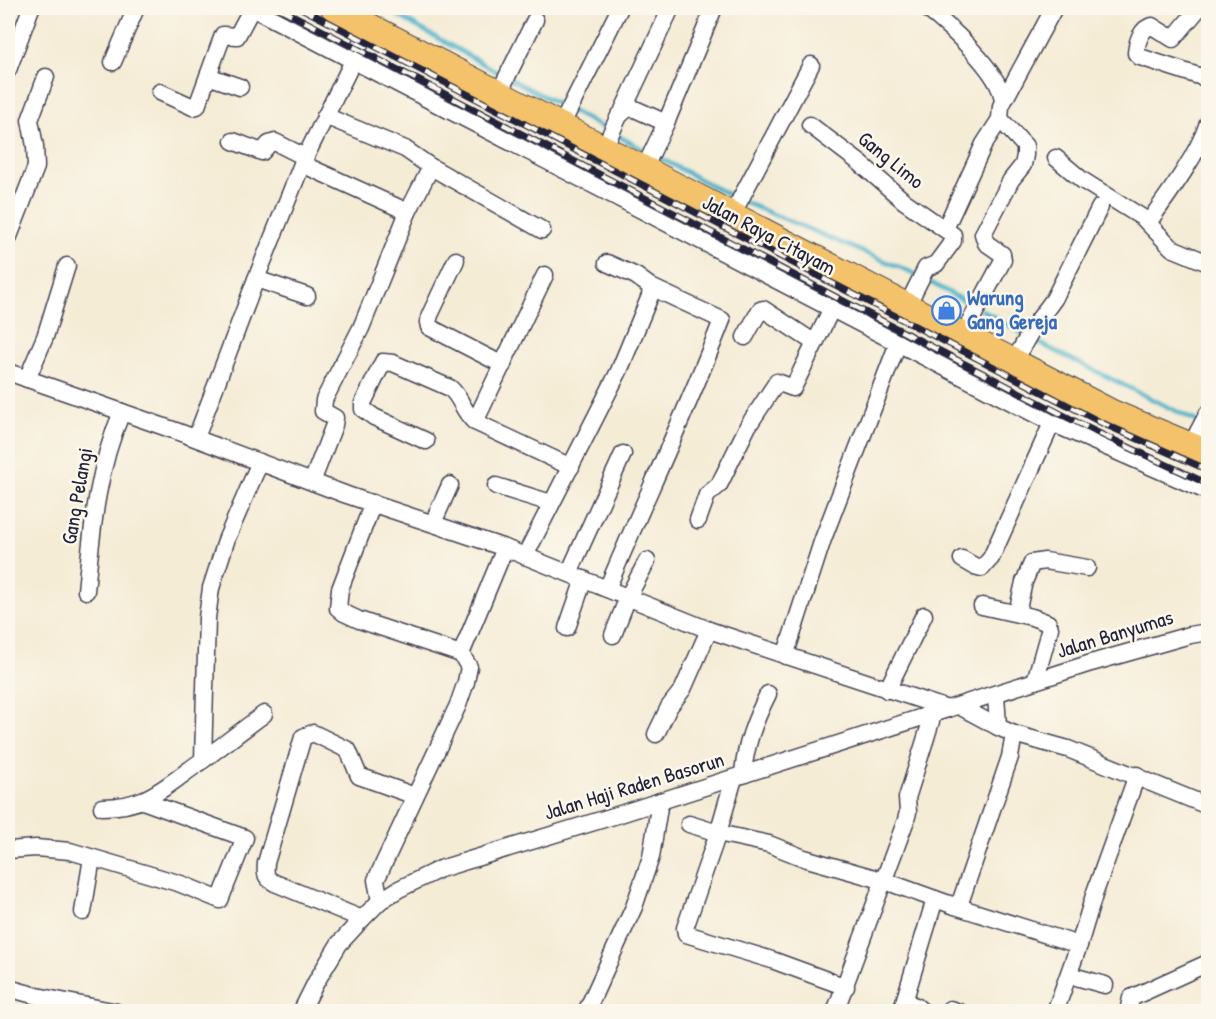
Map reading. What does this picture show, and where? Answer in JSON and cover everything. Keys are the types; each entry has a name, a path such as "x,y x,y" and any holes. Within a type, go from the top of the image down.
{"main road":[{"name":"Jalan Raya Citayam","path":"350,14 565,118 605,144 912,296 1112,413 1198,445"}],"street":[{"path":"8,70 31,8"},
{"path":"113,62 136,8"},
{"path":"160,92 195,108 223,34 237,36 252,8 1052,423 1202,489"},
{"path":"565,118 620,8"},
{"path":"605,144 671,8"},
{"path":"646,164 664,128 714,8"},
{"path":"926,8 959,36 982,63 1003,94 1003,102"},
{"path":"967,328 1004,257 986,243 983,234 1011,180 1023,165 1025,155 1024,146 1000,119 999,114 1003,102 1054,8"},
{"path":"1199,8 1173,39 1152,26 1148,26 1143,30 1137,53 1140,57 1209,79"},
{"path":"196,438 303,160 354,59 350,14"},
{"path":"502,87 535,20"},
{"path":"735,209 811,65"},
{"path":"208,76 240,87"},
{"path":"8,239 36,166 36,146 30,120 46,77"},
{"path":"620,116 628,108 636,109 664,128"},
{"path":"325,116 405,149 431,167 542,230"},
{"path":"912,296 927,268 936,264 953,241 952,235 945,229 984,144 1000,119"},
{"path":"1148,224 1209,123"},
{"name":"Gang Limo","path":"810,125 860,163 904,201 945,229"},
{"path":"233,141 262,152 274,142 303,160 408,212"},
{"path":"1056,158 1082,180 1127,206 1172,248 1209,263"},
{"path":"312,482 334,425 334,418 323,411 324,400 361,328 408,212 431,167"},
{"path":"1017,356 1034,326 1054,299 1100,207"},
{"path":"456,260 430,315 429,327 503,365"},
{"path":"607,263 645,281 651,288 722,320 704,369 645,498 608,589"},
{"path":"27,379 45,338 67,266"},
{"path":"475,422 545,276"},
{"path":"256,279 307,296"},
{"path":"525,556 619,371 651,288"},
{"path":"698,520 707,495 719,485 755,414 777,382 793,388 831,308"},
{"path":"744,337 760,310 763,309 815,343"},
{"path":"785,656 824,539 898,343"},
{"path":"426,441 374,417 363,409 363,403 383,362 393,363 450,388 466,415 475,422 571,467"},
{"path":"8,372 196,438 312,482 505,548 709,630 1014,734 1068,749 1209,806"},
{"name":"Gang Pelangi","path":"86,591 97,492 109,444 122,412"},
{"path":"1198,445 1209,413"},
{"path":"962,559 982,568 991,558 1052,423"},
{"path":"567,628 576,576 623,454"},
{"path":"203,760 207,618 211,588 227,538 260,462"},
{"path":"433,524 450,485"},
{"path":"496,486 551,503"},
{"path":"373,502 340,589 338,608 344,614 359,620 461,654 469,667 458,705 376,880 380,901"},
{"path":"461,654 505,548"},
{"path":"613,635 628,597 647,561"},
{"path":"1017,614 1024,582 1032,563 1045,561 1087,568"},
{"path":"982,606 1048,623 1050,628 1035,681"},
{"path":"887,690 924,615"},
{"path":"656,734 669,707 683,689 709,630"},
{"name":"Jalan Banyumas","path":"1035,681 1190,635 1209,632"},
{"name":"Jalan Haji Raden Basorun","path":"301,1011 339,944 362,919 380,901 440,869 1035,681"},
{"path":"768,693 748,740 739,776 685,928 686,934 772,960 846,987"},
{"path":"996,694 998,727"},
{"path":"835,1011 846,987 906,820 908,798 947,710"},
{"path":"102,807 129,805 154,796 264,714"},
{"path":"362,919 274,883 265,875 266,863 303,737 312,733 341,746 351,753 359,777 415,796"},
{"path":"955,906 961,900 1010,757 1014,734"},
{"path":"1055,1011 1137,775"},
{"path":"8,850 36,848 70,851 181,884 220,900 245,838 143,801"},
{"path":"586,1011 634,907 652,850 660,801"},
{"path":"689,824 769,844 804,858 885,881 955,906 1079,945"},
{"path":"83,912 92,858"},
{"path":"923,1011 903,1007 935,899"},
{"path":"1128,1011 1131,998 1209,963"},
{"path":"1069,975 1105,985"},
{"path":"8,988 68,1006 117,1011"},
{"path":"947,1011 950,1009 959,1011"}],"waterway":[{"path":"384,8 503,75"},
{"path":"511,79 737,199"},
{"path":"744,202 911,272 974,306"},
{"path":"982,310 1024,334"},
{"path":"1031,339 1198,422"}],"railway":[{"path":"279,8 1096,432 1208,484"},
{"path":"301,8 1102,423 1208,470"}],"place":[{"name":"Warung Gang Gereja","path":"946,310"}]}
